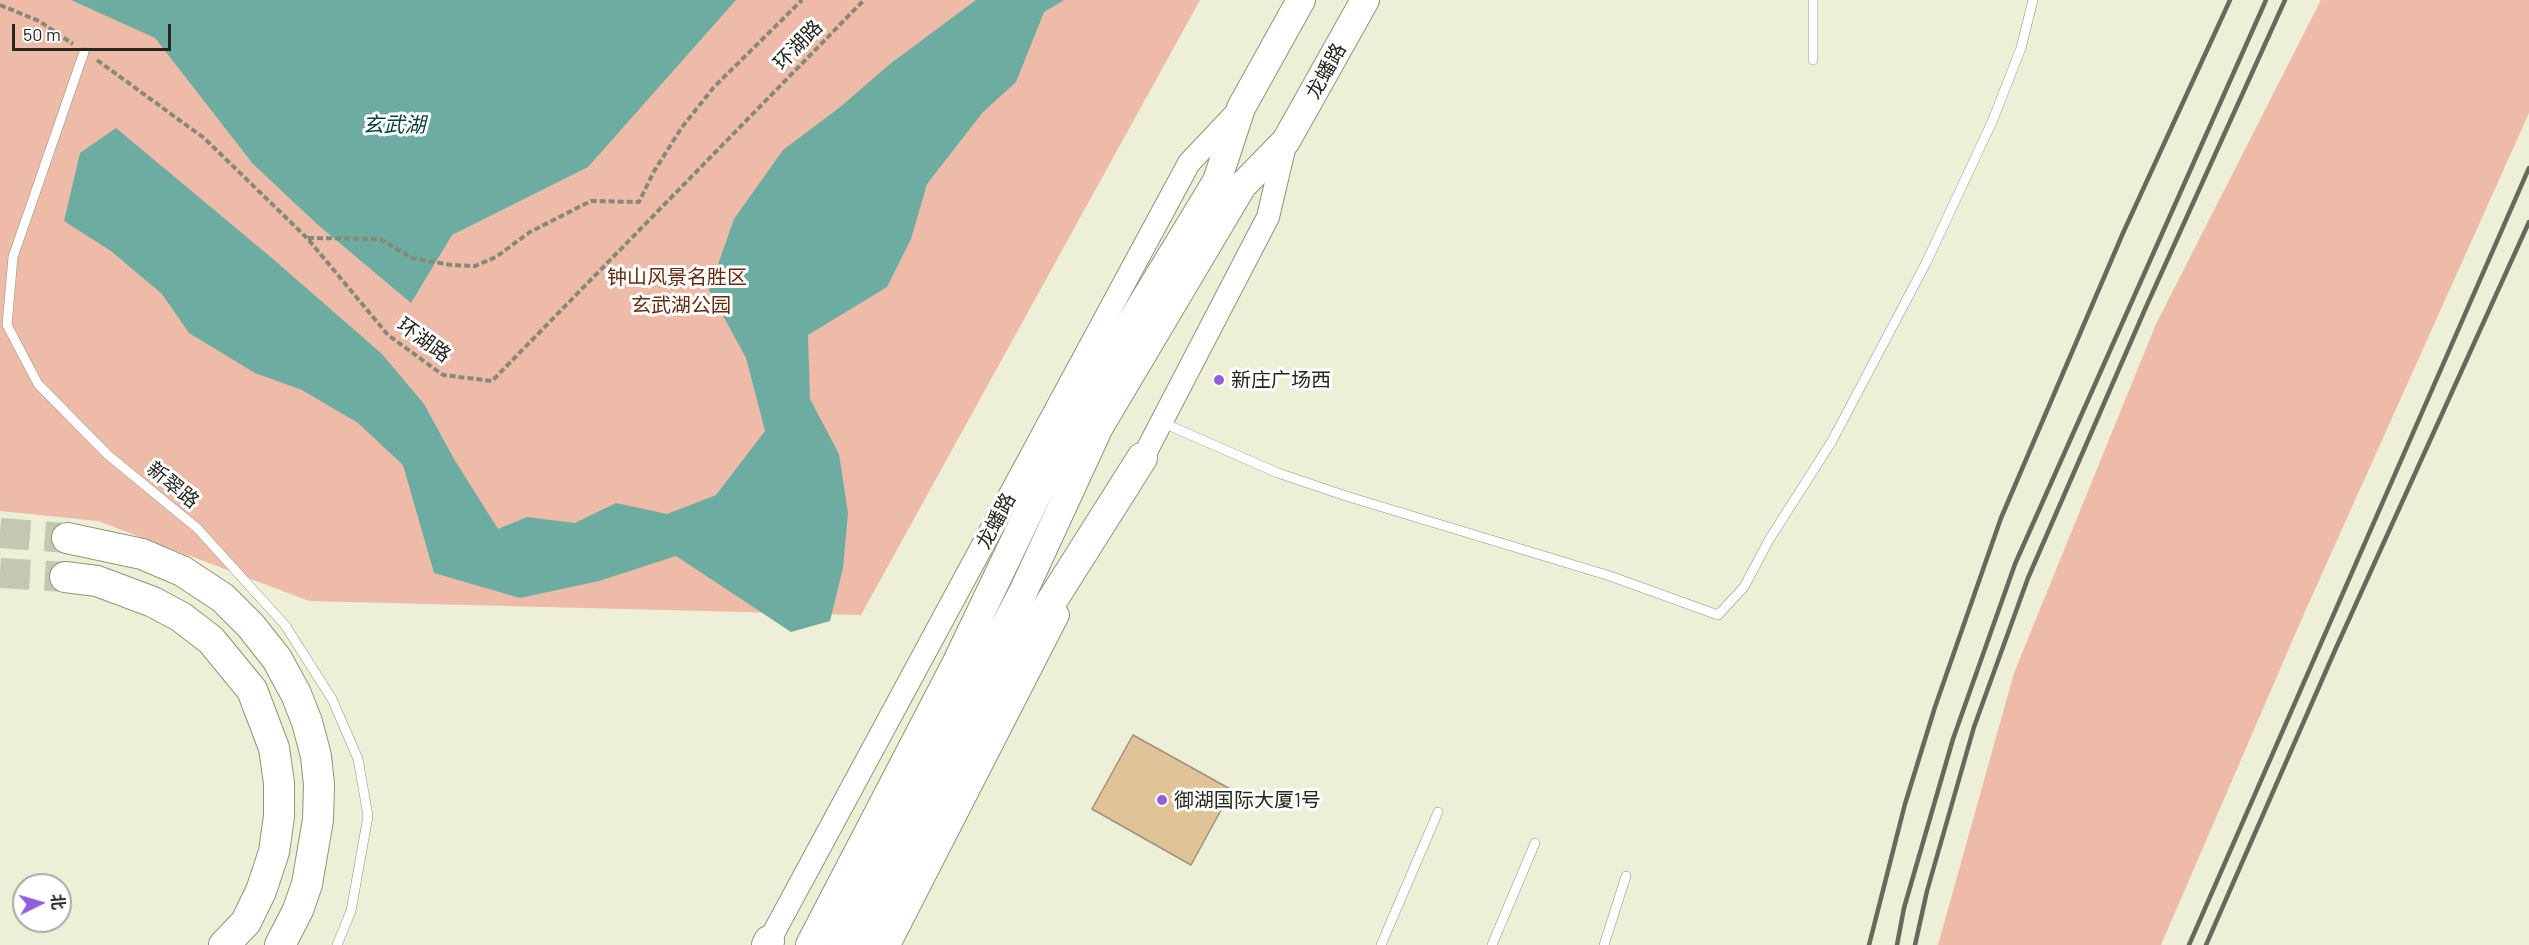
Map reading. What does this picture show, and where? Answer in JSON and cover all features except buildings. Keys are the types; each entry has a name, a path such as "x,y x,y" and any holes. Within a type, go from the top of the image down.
{"highway":[{"path":"865,945 988,702 1142,458"},
{"path":"67,538 142,554 182,572 223,598 251,626 277,659 296,694 308,723 316,756 319,786 318,820 307,884 298,910 280,945"},
{"path":"65,577 97,581 153,602 181,617 211,640 252,690 274,748 279,783 279,816 274,852 261,891 246,922 224,945"}],"main road":[{"name":"龙蟠路","path":"840,945 1023,592 1099,427 1229,183 1241,108 1301,0"},
{"name":"龙蟠路","path":"810,945 956,664 1075,415 1229,183 1286,141 1365,0"}],"street":[{"name":"龙蟠路","path":"768,944 1189,163 1241,108"},
{"name":"龙蟠路","path":"889,945 1020,686 1268,217 1286,141"}],"lane":[{"path":"1813,0 1813,60"},
{"path":"1161,422 1278,473 1346,496 1610,576 1718,615 1744,587 1769,540 1832,441 1926,263 1992,122 2021,48 2033,0"},
{"name":"新翠路","path":"84,52 13,257 7,325 39,384 108,455 197,528 285,625 332,699 358,759 368,816 351,911 337,945"},
{"path":"1381,945 1438,812"},
{"path":"1492,945 1535,843"},
{"path":"1604,945 1626,876"}],"path":[{"path":"308,238 380,239 412,258 451,265 475,266 496,258 530,232 591,201 639,202 653,173 676,136 708,95 802,0"},
{"name":"环湖路","path":"0,5 39,21 204,138 308,238 388,335 443,375 492,381 864,0"}],"green space":[{"name":"玄武湖公园","path":"0,0 1200,0 861,615 309,601 98,521 0,511"},
{"path":"2321,0 2529,0 2529,113 2303,616 2161,945 1938,945 2014,673 2156,324"}],"water":[{"name":"玄武湖","path":"71,0 736,0 588,167 452,235 411,303 317,224 253,164 155,38"},
{"path":"976,0 1064,0 1044,12 1016,82 983,112 927,184 911,239 887,287 808,335 810,399 839,454 848,513 843,568 830,621 791,632 676,556 599,581 520,598 434,573 403,465 358,423 302,390 255,373 189,333 162,294 111,251 64,221 80,153 116,128 273,259 382,354 424,404 454,459 498,529 527,517 575,523 616,503 667,514 716,495 765,431 746,358 709,290 734,219 783,150 839,108 890,64"}],"tunnel":[{"path":"0,533 67,538"},
{"path":"0,573 65,577"}],"railway":[{"path":"1869,945 1905,804 1935,707 2001,518 2123,233 2230,0"},
{"path":"1897,945 1904,908 1953,739 2015,564 2266,0"},
{"path":"1915,945 1927,891 1974,727 2028,578 2146,307 2285,0"},
{"path":"2189,945 2529,168"},
{"path":"2206,945 2336,648 2529,222"}],"place":[{"name":"新庄广场西","path":"1219,380"},
{"name":"御湖国际大厦1号","path":"1162,800"}],"park label":[{"name":"钟山风景名胜区","path":"677,277"}]}
